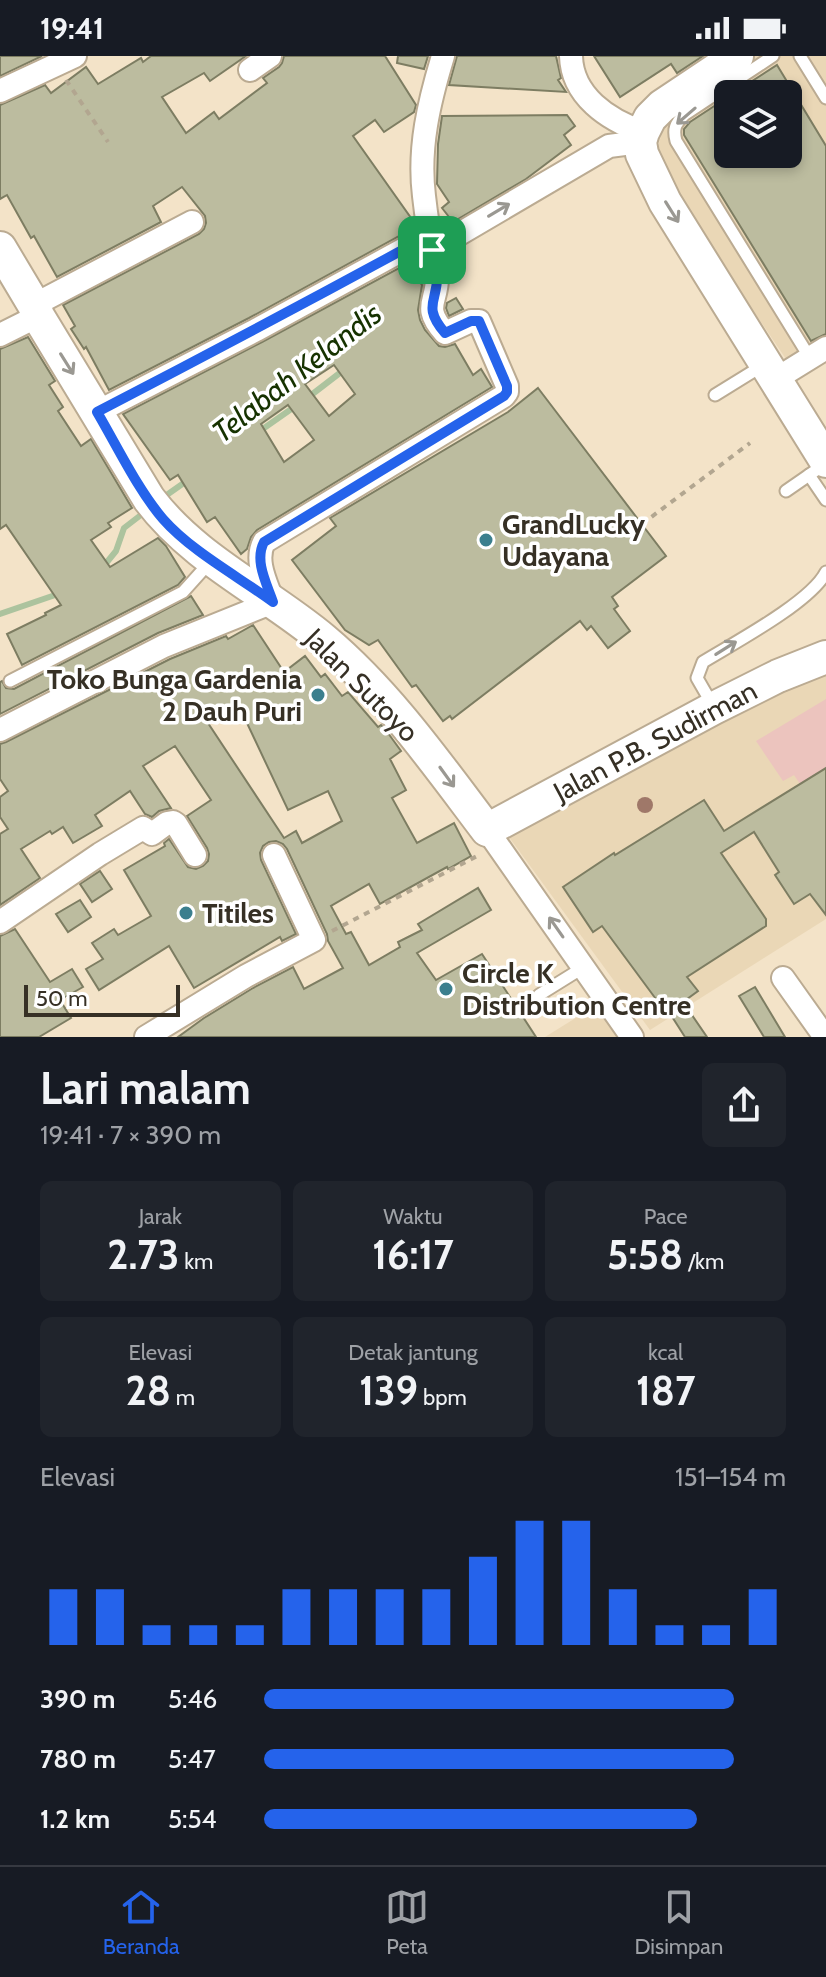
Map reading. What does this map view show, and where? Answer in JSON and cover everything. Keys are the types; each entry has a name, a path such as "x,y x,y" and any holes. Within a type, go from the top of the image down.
{"main road":[{"path":"737,56 662,106 650,118 641,137 642,154 665,202 771,371 820,466"},
{"name":"Jalan Sutoyo","path":"0,248 156,509 182,536 323,640 356,670 434,759 492,838"},
{"name":"Jalan P.B. Sudirman","path":"492,838 714,708 778,676 826,657"}],"street":[{"path":"250,70 270,56"},
{"path":"0,730 164,646 273,602 259,559 264,542 507,392 479,321 471,321 445,333 435,319 431,301 437,275 427,241 421,166 429,105 443,56"},
{"path":"571,56 573,75 582,92 601,111 641,137"},
{"path":"0,91 65,60"},
{"path":"97,412 609,146 641,137"},
{"path":"0,335 36,310 192,222"},
{"path":"771,371 818,353"},
{"path":"0,922 143,828 152,834 173,822 195,855"},
{"path":"492,838 632,1037"},
{"path":"146,1037 235,982 314,940 274,855"},
{"path":"783,978 825,1037"}],"lane":[{"path":"773,56 684,115 674,132 676,141 818,353"},
{"path":"800,56 826,98"},
{"path":"715,395 771,371"},
{"path":"786,491 820,466 826,500"},
{"path":"10,681 183,592 213,560"},
{"path":"714,708 697,678 703,662 792,606 822,580 826,572"},
{"path":"539,995 584,967"}],"path":[{"path":"65,60 108,142"},
{"path":"642,524 750,443"},
{"path":"314,940 470,861 492,838"}],"shaded area":[{"path":"746,56 826,56 826,334 786,359 668,185 655,158 667,114"},
{"path":"826,665 826,919 650,1030 506,833"},
{"path":"826,699 826,768 800,784 794,775 783,781 756,741"},
{"path":"595,1006 618,1037 545,1037"}],"building":[{"path":"0,56 42,56 0,76"},
{"path":"151,56 246,56 210,81 204,73 162,97 186,133 214,112 219,119 267,83 263,78 279,67 284,56 385,56 416,105 414,112 384,132 375,120 353,136 411,218 414,228 109,390 86,347 84,349 71,329 75,326 63,305 199,234 206,223 205,216 182,187 153,206 161,222 57,277 7,195 0,199 0,105 45,85 51,93 86,67 98,84 141,58 143,62"},
{"path":"398,56 428,56 424,69 397,63"},
{"path":"457,56 556,56 561,78 558,80 566,92 449,85"},
{"path":"594,56 703,56 677,73 671,64 620,97"},
{"path":"777,65 786,80 754,80"},
{"path":"714,106 714,168 802,168 802,106 826,146 826,334 811,341 684,135 684,129"},
{"path":"567,115 575,126 564,135 571,145 526,179 453,222 442,208 449,202 437,184 442,116"},
{"path":"412,261 415,266 410,269 422,285 418,310 425,330 439,346 455,344 473,375 481,369 492,387 257,530 241,554 215,517 207,522 178,475 170,480 123,414","holes":["334,365 355,394 329,416 305,384","288,405 314,440 284,462 261,424"]},
{"path":"456,298 463,309 449,316 447,303"},
{"path":"28,337 55,381 49,385 63,407 58,411 81,446 91,439 132,508 108,523 111,527 91,540 110,567 158,538 185,577 178,585 22,665 7,634 61,605 6,525 0,529 0,349"},
{"name":"GrandLucky Udayana","path":"538,388 666,556 612,597 618,606 614,609 630,631 608,648 591,626 587,630 580,621 452,719 450,716 443,721 416,685 412,687 378,640 369,645 345,630 292,560 336,526 330,518 508,412"},
{"path":"191,596 203,615 158,633 0,714 0,682 6,688 14,689"},
{"path":"253,625 284,672 305,656 321,677 325,674 342,696 348,692 378,727 381,725 401,751 390,759 406,790 392,798 417,843 454,823 471,856 380,904 369,884 331,906 346,934 351,932 369,965 400,947 398,942 422,930 418,924 478,888 491,910 417,953 436,980 482,954 536,1037 178,1037 253,988 293,967 304,989 343,968 287,849 276,841 263,846 261,860 296,934 282,941 280,937 194,988 169,946 99,990 86,969 103,959 92,943 114,929 118,935 151,916 124,870 165,846 169,839 188,867 196,869 208,861 207,848 187,816 211,800 175,746 143,766 171,808 159,811 152,817 145,814 130,791 95,815 102,826 73,843 63,827 52,834 50,831 21,849 40,878 0,905 0,834 8,829 0,817 0,797 8,791 0,779 0,744 170,659 226,636 228,639","holes":["238,704 288,810 328,791 342,821 302,843 296,831 284,838 208,723"]},
{"path":"826,768 826,915 810,894 794,904 775,875 779,872 754,832 721,853 766,919 766,926 687,977 698,991 683,1002 707,1037 685,1037 602,926 593,932 563,887 704,800 724,831"},
{"path":"100,871 112,889 92,902 80,884"},
{"path":"80,900 91,917 68,932 56,914"},
{"path":"15,929 50,982 72,969 83,987 60,1000 71,1018 39,1037 0,1037 0,936"},
{"path":"755,987 785,1037 764,1037 739,996"}],"waterway":[{"name":"Telabah Kelandis","path":"414,310 423,301 422,249"},
{"name":"Telabah Kelandis","path":"306,399 345,369"},
{"name":"Telabah Kelandis","path":"257,433 297,405"},
{"name":"Telabah Kelandis","path":"161,499 188,480"},
{"name":"Telabah Kelandis","path":"103,567 116,551 124,528 146,511"},
{"name":"Telabah Kelandis","path":"0,614 61,593"}],"place":[{"name":"GrandLucky Udayana","path":"486,540"},
{"name":"Toko Bunga Gardenia 2 Dauh Puri","path":"318,695"},
{"name":"Titiles","path":"186,913"},
{"name":"Circle K Distribution Centre","path":"446,989"}],"route":[{"path":"430,235 432,250 437,275 431,301 439,327 449,333 471,321 479,321 507,392 264,542 259,559 273,602 198,549 163,519 97,412 430,235"}]}
